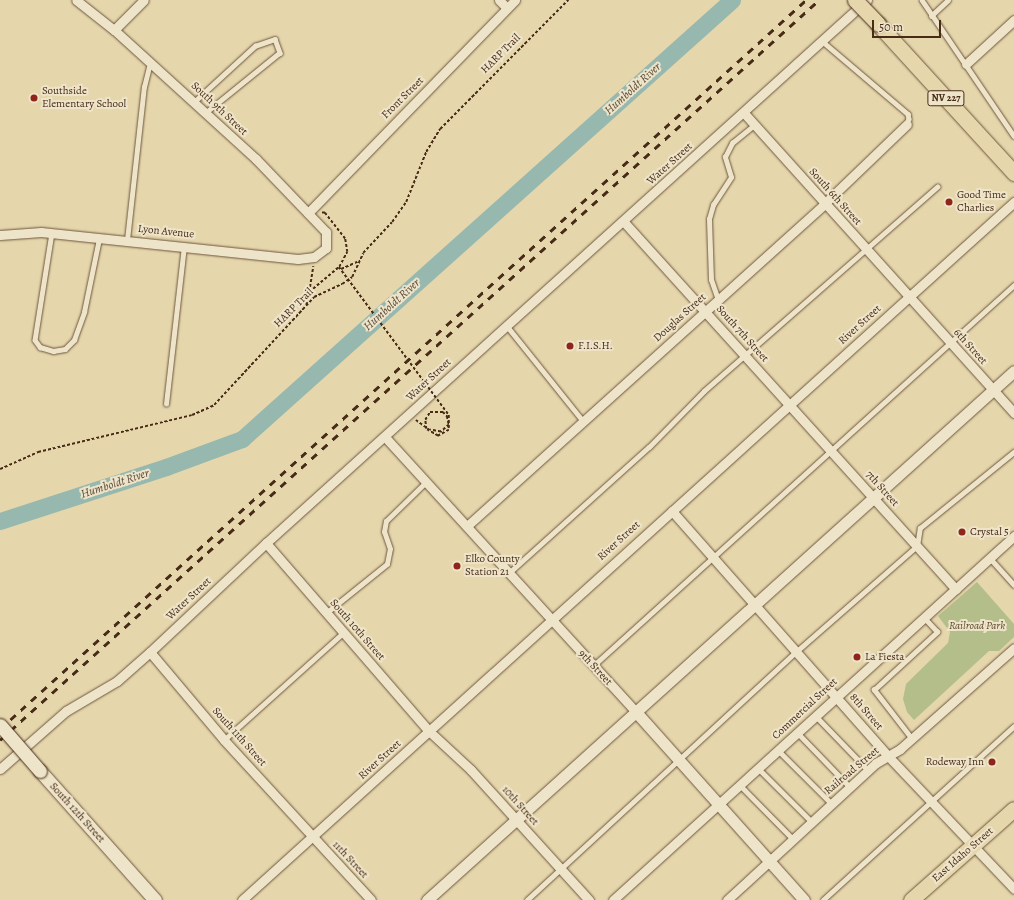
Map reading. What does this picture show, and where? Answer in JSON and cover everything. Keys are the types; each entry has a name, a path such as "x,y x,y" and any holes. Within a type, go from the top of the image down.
{"main road":[{"name":"NV 227","path":"855,0 1014,172"},
{"name":"South 12th Street","path":"0,725 155,900"},
{"name":"East Idaho Street","path":"911,900 1014,809"}],"street":[{"name":"South 9th Street","path":"76,0 114,30 206,113 326,232 326,248 314,258"},
{"path":"114,30 144,0"},
{"path":"499,0 507,8"},
{"name":"Front Street","path":"308,213 515,0"},
{"name":"Water Street","path":"0,769 60,716 84,698 117,681 150,652 266,543 624,222 867,0"},
{"path":"966,64 1014,20"},
{"name":"South 6th Street","path":"744,113 753,126 909,297"},
{"name":"Douglas Street","path":"467,526 824,204 907,124"},
{"name":"River Street","path":"242,900 430,732 550,620 1014,202"},
{"name":"South 7th Street","path":"624,222 789,405"},
{"name":"Lyon Avenue","path":"0,235 52,233 298,259 314,258"},
{"name":"6th Street","path":"909,297 1014,413"},
{"path":"427,900 1014,371"},
{"name":"7th Street","path":"789,405 956,589"},
{"name":"9th Street","path":"385,437 510,572 550,620 636,712 768,862 804,900"},
{"name":"8th Street","path":"672,511 713,559 797,650 888,756 975,845 1014,889"},
{"name":"Commercial Street","path":"613,900 815,715 1013,538"},
{"name":"South 10th Street","path":"266,543 430,732"},
{"name":"Railroad Street","path":"727,900 868,770 911,738 1013,651"},
{"name":"South 11th Street","path":"150,652 224,740 312,836"},
{"name":"10th Street","path":"430,732 471,770 590,900"},
{"name":"11th Street","path":"312,836 371,900"}],"lane":[{"path":"922,0 931,16 966,64 1014,136"},
{"path":"931,16 948,0"},
{"path":"194,102 255,46 275,40 280,53 206,113"},
{"path":"822,41 908,114 909,118 907,124"},
{"path":"127,240 144,87 150,62"},
{"path":"718,300 711,280 709,219 713,205 731,177 726,157 732,143 753,126"},
{"path":"510,572 649,448 704,391 746,357 937,186"},
{"path":"52,233 35,340 40,347 53,351 65,349 74,340 84,312 98,238"},
{"path":"166,404 184,246"},
{"path":"593,666 952,344 1014,285"},
{"path":"507,326 584,422"},
{"path":"527,900 797,650 917,546 920,528 1014,452"},
{"path":"326,613 387,564 390,549 384,532 386,521 426,482"},
{"path":"990,558 1014,585"},
{"path":"911,738 874,690 937,632 924,618"},
{"path":"224,740 344,633"},
{"path":"815,715 868,770"},
{"path":"823,900 1014,726"},
{"path":"797,732 850,787"},
{"path":"778,750 832,804"},
{"path":"758,768 812,822"},
{"path":"740,785 793,839"}],"path":[{"name":"HARP Trail","path":"0,469 38,452 209,409 310,301 320,293 346,281 367,247 392,222 406,202 426,152 440,129 568,0"},
{"path":"309,292 314,258"},
{"path":"359,261 340,268 449,415 449,430 438,436 426,429 425,420 430,412 443,412 447,416 449,424 441,432 430,430 416,420"}],"green space":[{"name":"Railroad Park","path":"977,582 1014,624 1014,637 999,651 989,651 914,720 907,712 903,699 906,684 948,643 950,632 938,616"}],"waterway":[{"name":"Humboldt River","path":"0,521 166,467 242,439 732,0"}],"railway":[{"path":"0,729 806,0"},
{"path":"0,740 819,0"}],"place":[{"name":"Southside Elementary School","path":"34,98"},
{"name":"Good Time Charlies","path":"949,202"},
{"name":"F.I.S.H.","path":"570,346"},
{"name":"Crystal 5","path":"962,532"},
{"name":"Elko County Station 21","path":"457,566"},
{"name":"La Fiesta","path":"857,657"},
{"name":"Rodeway Inn","path":"992,762"}]}
